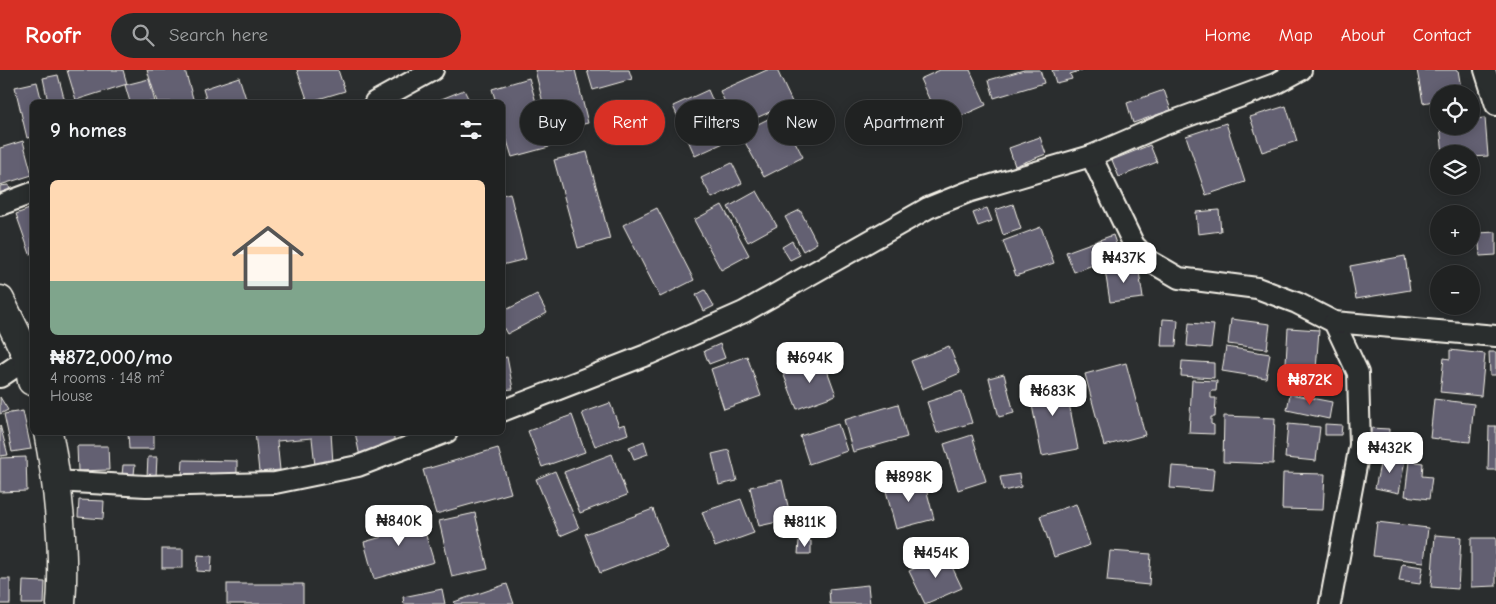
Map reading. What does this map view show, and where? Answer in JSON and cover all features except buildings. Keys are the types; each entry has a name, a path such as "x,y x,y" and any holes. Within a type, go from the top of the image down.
{"street":[{"path":"379,100 433,70"},
{"path":"505,410 649,354 744,312 928,208 968,192 1091,156 1163,125 1275,84 1300,70"},
{"path":"1485,70 1496,105"},
{"path":"1091,156 1134,245 1148,260 1179,278 1257,288 1296,303 1334,322 1496,336"},
{"path":"0,205 30,194"},
{"path":"0,300 30,370 0,377"},
{"path":"1330,604 1360,445 1358,372 1334,322"},
{"path":"48,435 58,506 61,604"},
{"path":"54,481 146,486 275,483 358,466 439,435"}]}
